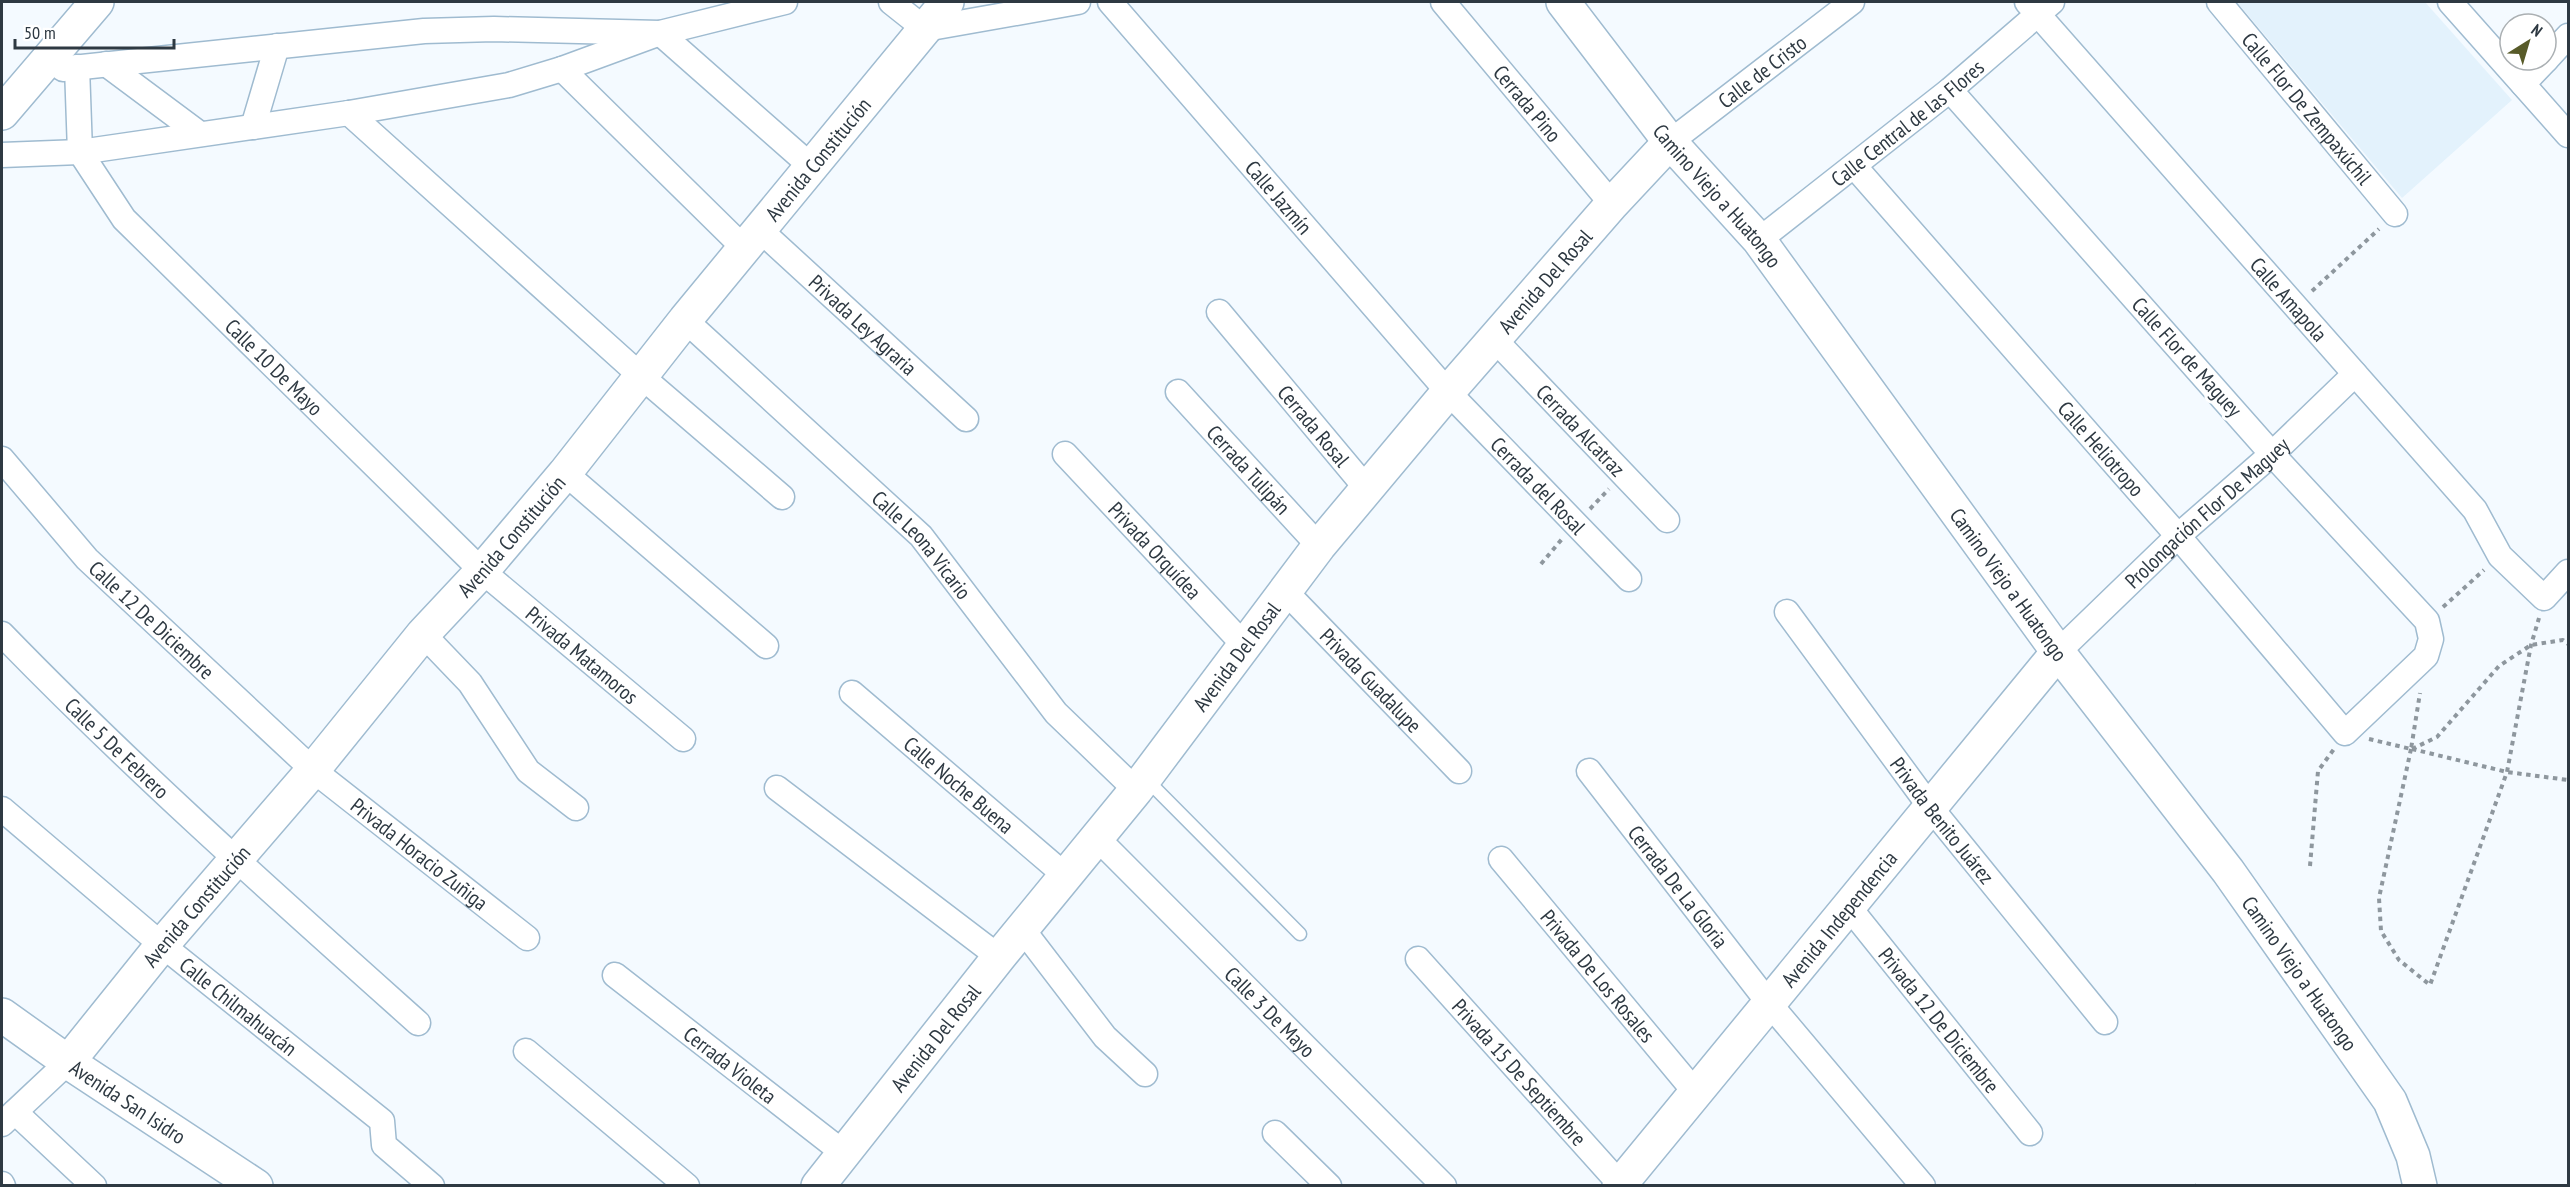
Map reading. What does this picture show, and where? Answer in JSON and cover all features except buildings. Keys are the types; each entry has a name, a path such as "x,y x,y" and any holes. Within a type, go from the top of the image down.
{"main road":[{"path":"6,101 37,71 97,2"},
{"name":"Avenida Constitución","path":"68,1062 162,945 312,771 423,634 482,571 565,473 685,320 947,2"},
{"name":"Camino Viejo a Huatongo","path":"1563,2 1670,142 1759,240 2058,652 2228,871 2390,1101 2413,1156 2420,1185"},
{"name":"Avenida Del Rosal","path":"818,1185 845,1154 999,957 1098,839 1319,546 1494,339 1612,204 1670,142"},
{"name":"Avenida Independencia","path":"1620,1184 2058,652"},
{"name":"Avenida San Isidro","path":"2,1015 68,1062 256,1185"}],"street":[{"path":"2,155 80,152 349,113 509,85 562,69 660,33 785,2"},
{"path":"891,2 924,29 1078,2"},
{"name":"Calle Jazmín","path":"1110,2 1448,392"},
{"name":"Cerrada Pino","path":"1443,2 1612,204"},
{"name":"Calle de Cristo","path":"1670,142 1852,2"},
{"name":"Calle Flor De Zempaxúchil","path":"2219,2 2395,214"},
{"path":"2450,2 2568,135"},
{"name":"Calle Central de las Flores","path":"1759,240 1855,167 1950,90 2039,5"},
{"name":"Calle Amapola","path":"2039,5 2296,306 2475,510 2500,556 2544,598"},
{"path":"37,71 424,31 494,29 660,33 812,167"},
{"path":"253,127 277,46"},
{"path":"106,64 200,134"},
{"path":"77,67 80,152"},
{"name":"Privada Ley Agraria","path":"562,69 753,239 966,419"},
{"path":"2523,84 2534,72"},
{"name":"Calle Flor de Maguey","path":"1950,90 2272,454 2427,621"},
{"path":"349,113 641,376 782,497"},
{"name":"Calle 10 De Mayo","path":"80,152 124,219 482,571"},
{"name":"Calle Heliotropo","path":"1855,167 2178,536 2345,733"},
{"name":"Cerrada Rosal","path":"1219,312 1264,363 1367,489"},
{"name":"Calle Leona Vicario","path":"685,320 921,536 1056,713 1141,784"},
{"name":"Cerrada Alcatraz","path":"1494,339 1667,520"},
{"name":"Prolongación Flor De Maguey","path":"2058,652 2178,536 2272,454 2355,374"},
{"name":"Cerrada Tulipán","path":"1178,392 1319,546"},
{"name":"Cerrada del Rosal","path":"1448,392 1629,579"},
{"name":"Privada Orquídea","path":"1065,454 1245,646"},
{"name":"Calle 12 De Diciembre","path":"2,459 87,559 312,771"},
{"path":"565,473 765,646"},
{"name":"Privada Matamoros","path":"482,571 683,739"},
{"path":"2544,598 2568,572"},
{"name":"Privada Guadalupe","path":"1284,591 1459,771"},
{"name":"Privada Benito Juárez","path":"1786,612 1931,808 2105,1022"},
{"path":"2345,733 2426,656 2431,639 2427,621"},
{"name":"Calle 5 De Febrero","path":"2,634 63,697 236,860 418,1023"},
{"path":"423,634 470,683 528,771 576,808"},
{"name":"Calle Noche Buena","path":"852,693 1067,878"},
{"name":"Privada Horacio Zuñiga","path":"312,771 527,939"},
{"name":"Cerrada De La Gloria","path":"1589,771 1768,1002 1923,1185"},
{"path":"777,788 999,957"},
{"name":"Calle Chilmahuacán","path":"2,809 162,945 382,1121 384,1145 432,1185"},
{"name":"Calle 3 De Mayo","path":"1098,839 1444,1185"},
{"name":"Privada De Los Rosales","path":"1501,859 1695,1092"},
{"name":"Privada 12 De Diciembre","path":"1848,906 2030,1133"},
{"path":"1023,930 1105,1037 1145,1074"},
{"name":"Privada 15 De Septiembre","path":"1418,959 1620,1184"},
{"name":"Cerrada Violeta","path":"615,975 845,1154"},
{"path":"526,1051 687,1185"},
{"path":"68,1062 8,1118 94,1185"},
{"path":"1275,1133 1329,1185"}],"lane":[{"path":"1141,784 1300,934"}],"path":[{"path":"2296,306 2395,214"},
{"path":"2427,621 2500,556"},
{"path":"2426,656 2411,749 2379,898 2381,931 2399,960 2430,985 2507,772 2531,645 2544,598"},
{"path":"2411,749 2437,737 2499,666 2531,645 2563,640 2568,644"},
{"path":"2310,866 2318,771 2345,733 2507,772 2568,780"}],"shaded area":[{"path":"2237,2 2425,2 2512,100 2402,198"}]}
